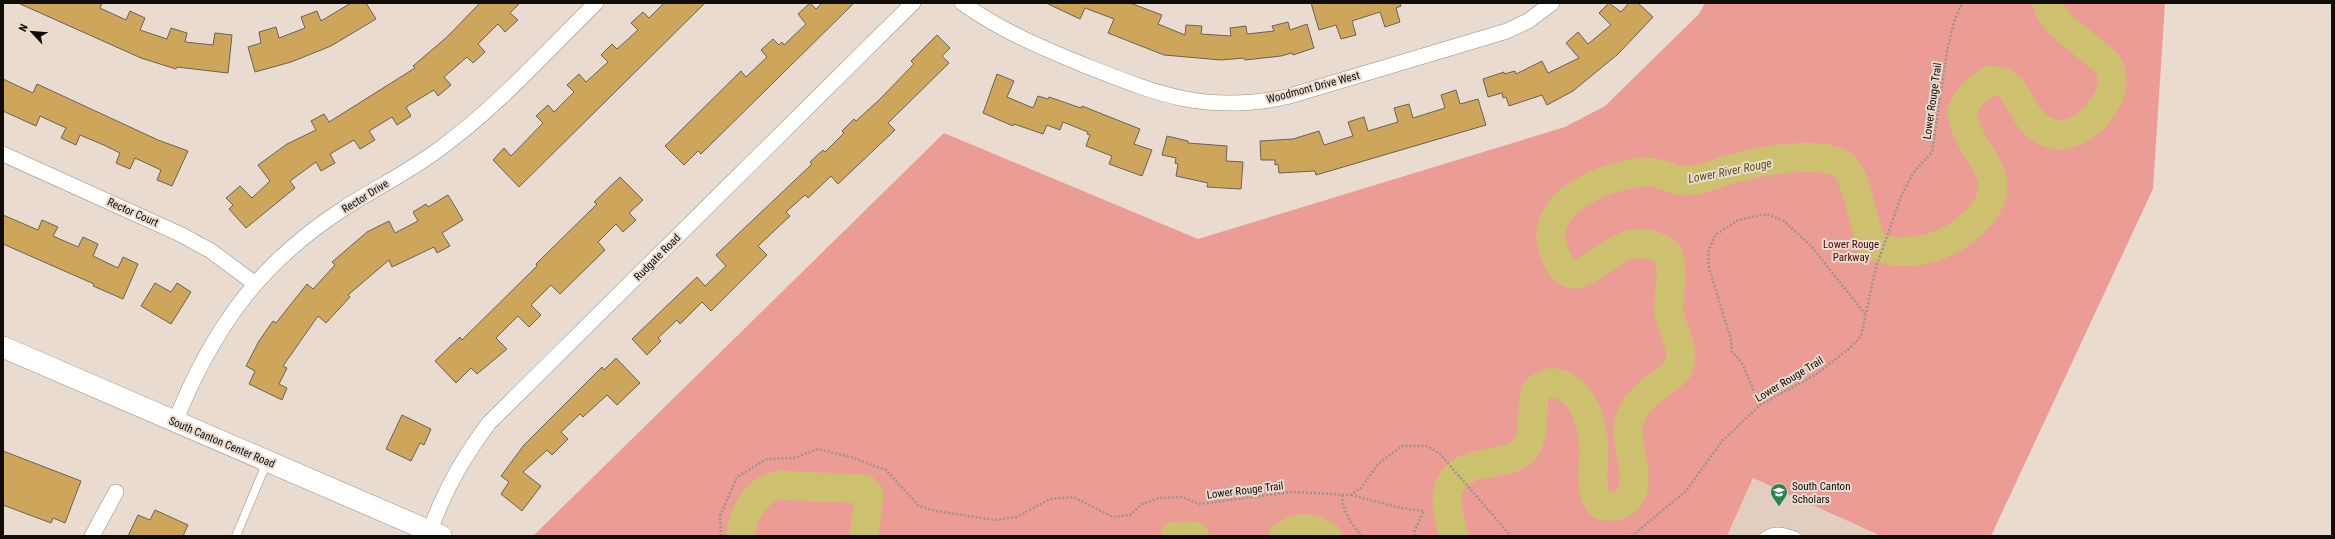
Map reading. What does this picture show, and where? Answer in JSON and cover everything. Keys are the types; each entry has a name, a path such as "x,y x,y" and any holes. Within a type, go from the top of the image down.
{"main road":[{"name":"South Canton Center Road","path":"3,347 435,534"}],"street":[{"name":"Rector Drive","path":"175,422 194,376 220,330 254,283 309,232 342,209 437,151 467,128 596,3"},
{"name":"Rudgate Road","path":"435,534 453,475 468,450 488,423 913,3"},
{"name":"Woodmont Drive West","path":"962,3 996,26 1031,44 1151,91 1177,99 1225,104 1266,101 1286,97 1507,31 1528,21 1552,3"},
{"name":"Rector Court","path":"3,154 182,234 210,251 254,283"},
{"path":"92,536 116,492"}],"lane":[{"path":"236,536 267,462"},
{"path":"1764,536 1771,532 1786,532 1796,536"}],"path":[{"name":"Lower Rouge Trail","path":"1632,536 1686,491 1722,441 1760,405 1815,375 1850,348 1861,336 1876,268 1902,194 1914,172 1932,152 1947,51 1954,22 1962,3"},
{"path":"1760,405 1741,361 1732,352 1731,339 1709,268 1708,253 1715,235 1738,220 1746,218 1767,214 1784,221 1810,246 1866,315"},
{"path":"1350,495 1361,488 1378,464 1402,446 1427,446 1440,454 1511,536"},
{"name":"Lower Rouge Trail","path":"721,536 720,516 737,477 767,460 794,458 818,450 850,458 886,470 919,506 936,511 995,520 1017,517 1050,499 1073,498 1113,517 1130,515 1142,504 1159,498 1182,497 1199,504 1292,492 1350,495 1401,508 1424,511 1414,536"},
{"path":"1342,495 1342,504 1350,520 1362,536"}],"shaded area":[{"name":"South Canton Scholars","path":"1753,478 1881,536 1727,536"}],"green space":[{"name":"Lower Rouge Parkway","path":"1705,3 2165,3 2153,189 1991,536 1881,536 1753,478 1727,536 533,536 944,133 1198,239 1565,127 1605,106 1699,14"}],"building":[{"path":"18,3 102,3 100,8 126,20 130,11 145,18 140,30 167,39 171,28 187,33 185,42 213,45 215,33 232,35 228,73 177,67 176,69 141,58"},
{"path":"351,3 366,3 376,19 331,46 291,62 255,72 248,47 261,43 259,32 276,27 279,38 305,28 301,17 317,11 321,21"},
{"path":"480,3 520,3 510,13 518,20 505,32 498,24 478,44 485,52 473,63 467,57 444,77 451,85 438,96 434,90 406,107 411,116 397,125 392,117 369,131 375,140 360,149 354,140 330,154 335,163 321,171 316,162 290,181 295,188 246,228 229,209 233,205 226,198 240,186 252,198 270,181 258,165 287,144 316,130 311,121 324,114 329,122 415,68 413,66 447,37"},
{"path":"664,3 705,3 519,187 493,160 504,148 511,156 543,123 536,116 548,105 554,112 574,92 567,85 579,74 586,82 608,62 601,55 612,44 617,49 638,30 631,23 643,12 649,18"},
{"path":"810,3 816,9 822,3 854,3 701,154 698,151 684,165 665,146 741,71 746,77 767,57 761,50 773,39 779,45 782,42 784,45 806,24 798,14"},
{"path":"1046,3 1130,3 1162,15 1158,24 1185,35 1186,25 1202,26 1201,34 1231,36 1230,28 1246,26 1247,34 1274,31 1272,26 1288,22 1290,30 1307,24 1314,48 1293,55 1292,53 1281,56 1245,60 1244,58 1221,60 1164,55 1108,33 1114,19 1085,8 1080,19"},
{"path":"1311,3 1400,3 1401,6 1396,8 1400,22 1385,27 1380,12 1352,21 1356,35 1341,39 1336,25 1319,30"},
{"path":"1609,3 1621,12 1629,3 1638,3 1653,17 1618,54 1573,91 1547,105 1542,95 1509,106 1506,97 1503,98 1502,93 1488,97 1483,79 1504,72 1504,74 1515,71 1516,74 1542,61 1548,73 1579,58 1566,43 1578,32 1588,44 1611,25 1599,13"},
{"path":"937,35 950,48 942,56 949,63 888,123 895,130 838,184 831,176 808,198 805,195 786,212 790,216 758,246 767,255 711,311 702,302 680,324 677,320 658,338 661,341 647,355 632,339 697,277 705,286 726,266 716,255 812,164 810,162 823,150 825,152 844,133 842,131 854,119 856,121 879,100 914,64 911,61"},
{"path":"997,74 1014,81 1007,97 1033,108 1038,96 1048,99 1049,97 1081,108 1082,106 1140,129 1134,144 1152,150 1142,176 1109,164 1112,156 1086,146 1090,135 1087,134 1088,132 1063,122 1060,130 1047,125 1043,134 1014,124 1013,126 983,113"},
{"path":"3,79 33,93 37,84 158,140 188,151 172,186 157,180 161,170 135,158 130,169 116,163 120,153 106,146 80,135 76,145 61,138 66,128 40,116 36,126 3,111"},
{"path":"1456,90 1460,104 1478,99 1486,125 1316,175 1315,171 1279,173 1278,164 1275,165 1275,160 1261,160 1260,141 1293,139 1319,131 1324,145 1353,136 1348,122 1364,117 1368,131 1398,122 1394,108 1409,104 1413,118 1445,108 1441,95"},
{"path":"1167,136 1188,141 1188,143 1227,146 1226,161 1243,162 1241,189 1207,187 1208,183 1176,176 1178,164 1175,163 1176,158 1162,155"},
{"path":"620,177 643,200 629,213 636,220 623,232 616,224 598,242 605,250 560,294 551,285 531,305 541,315 529,327 518,316 496,338 507,349 477,374 471,368 456,383 435,361 460,337 462,340 537,266 536,264 597,204 594,202"},
{"path":"448,195 463,220 442,233 450,246 437,253 434,247 392,267 389,260 348,295 350,297 326,323 318,316 283,366 287,368 279,384 287,388 282,400 249,384 255,371 246,366 259,341 273,321 276,323 307,284 313,289 335,265 332,262 367,232 389,221 395,233 418,221 413,212 426,204 428,207"},
{"path":"3,215 38,230 42,220 58,227 53,236 78,247 83,237 98,244 93,256 118,268 123,257 138,264 123,299 93,286 94,284 3,244"},
{"path":"155,283 171,292 177,283 191,292 171,324 141,306"},
{"path":"616,358 640,383 617,405 607,395 583,417 580,414 561,432 568,439 552,455 547,450 523,472 541,486 522,511 501,494 509,482 501,476 524,445 602,367 604,370"},
{"path":"402,415 431,429 424,445 420,443 411,461 386,449"},
{"path":"3,451 81,481 65,523 53,518 51,523 3,505"},
{"path":"155,510 188,525 183,536 128,536 138,515 150,520"}],"waterway":[{"name":"Lower River Rouge","path":"1454,536 1447,504 1447,496 1452,481 1465,469 1512,458 1520,453 1526,447 1531,435 1535,393 1541,386 1550,383 1565,386 1573,391 1579,398 1588,416 1594,445 1594,491 1601,505 1617,506 1628,499 1633,490 1634,479 1628,428 1630,418 1638,404 1657,386 1677,371 1680,364 1680,349 1669,312 1671,269 1668,254 1651,245 1635,244 1620,249 1581,273 1571,274 1562,267 1552,247 1552,229 1559,213 1571,199 1588,188 1607,180 1645,172 1662,174 1681,181 1692,181 1760,162 1791,158 1821,158 1834,161 1844,166 1849,172 1853,180 1872,245 1886,250 1901,252 1930,248 1943,243 1956,236 1979,217 1985,210 1992,193 1993,184 1991,175 1967,131 1962,112 1967,102 1981,86 1990,80 1999,81 2006,84 2014,92 2028,116 2038,126 2048,133 2059,135 2069,134 2079,130 2088,123 2105,104 2110,95 2112,76 2109,66 2057,21 2047,3"},
{"name":"Lower River Rouge","path":"741,536 744,519 752,503 764,491 780,485 864,489 869,495 864,536"},
{"name":"Lower River Rouge","path":"1283,536 1289,532 1305,528 1327,536"},
{"name":"Lower River Rouge","path":"1175,536 1194,536"}],"place":[{"name":"South Canton Scholars","path":"1779,507"}]}
